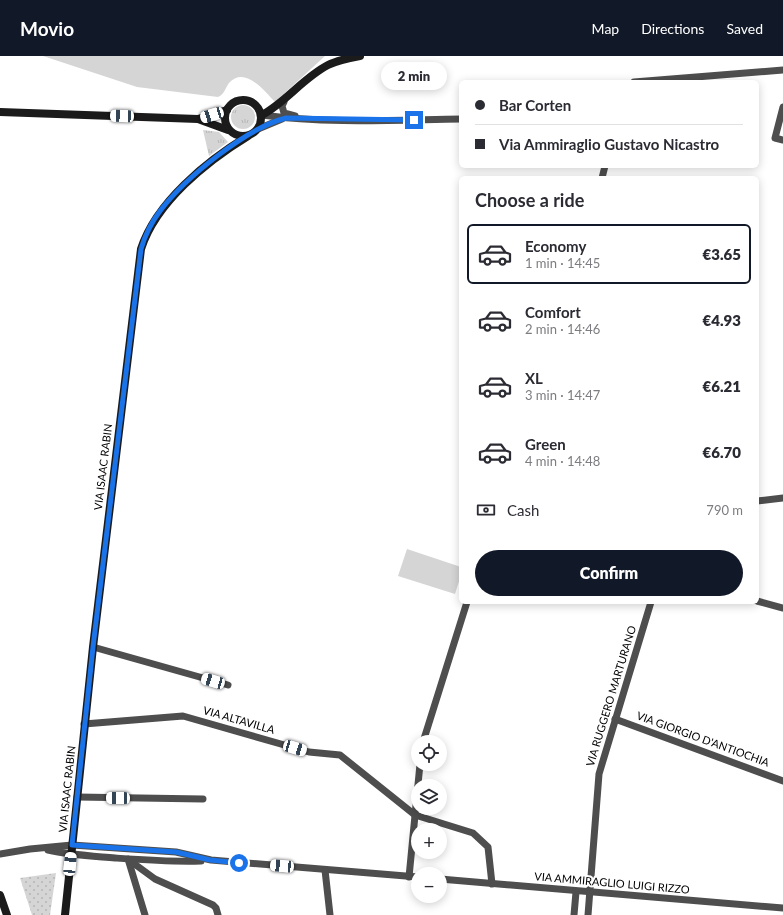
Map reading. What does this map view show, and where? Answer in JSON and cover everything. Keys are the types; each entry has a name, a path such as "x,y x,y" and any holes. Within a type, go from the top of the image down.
{"street":[{"path":"262,116 284,102 318,70 330,64 360,56"},
{"path":"659,80 783,70"},
{"path":"198,119 227,110 235,102 246,100 258,106 262,116 261,124 258,129"},
{"path":"284,102 282,110 286,114 317,119"},
{"path":"783,107 775,138 783,140"},
{"path":"227,110 224,120 228,130"},
{"path":"0,112 198,119 240,136 248,136 271,122 286,118"},
{"path":"262,116 317,119 459,119"},
{"name":"VIA ISAAC RABIN","path":"65,915 84,724 141,249 149,228 170,200 210,163 248,136"},
{"path":"759,501 783,498"},
{"path":"759,602 783,608"},
{"path":"426,735 466,604"},
{"name":"VIA RUGGERO MARTURANO","path":"588,915 599,774 650,604"},
{"path":"93,647 228,685"},
{"name":"VIA ALTAVILLA","path":"84,724 183,716 308,752 340,755 411,812"},
{"name":"VIA GIORGIO D'ANTIOCHIA","path":"615,719 783,781"},
{"path":"77,797 203,799"},
{"path":"42,848 71,855 175,862 210,860 409,877 415,815"},
{"name":"VIA ALTAVILLA","path":"415,815 473,833 488,847 492,884"},
{"path":"0,854 72,845 176,852 210,860"},
{"path":"128,859 144,915"},
{"path":"128,859 155,879 213,905 216,908 218,915"},
{"path":"325,870 330,915"},
{"name":"VIA AMMIRAGLIO LUIGI RIZZO","path":"447,880 576,892 783,908"},
{"path":"574,915 576,892"},
{"path":"0,895 7,915"},
{"path":"756,906 756,915"}],"green space":[{"path":"43,56 325,56 275,102 260,87 248,78 235,78 229,83 224,93 218,97 137,87"},
{"path":"243,105 248,106 254,112 254,122 248,128 243,129 238,128 232,122 231,117 232,112 238,106"},
{"path":"203,130 219,132 228,142 209,156"},
{"path":"407,549 459,566 459,581 455,594 398,576"},
{"path":"56,873 50,915 32,915 20,878"}],"route":[{"path":"239,863 210,860 176,852 72,845 84,724 141,249 149,228 170,200 210,163 233,145 271,122 286,118 414,120"}]}
